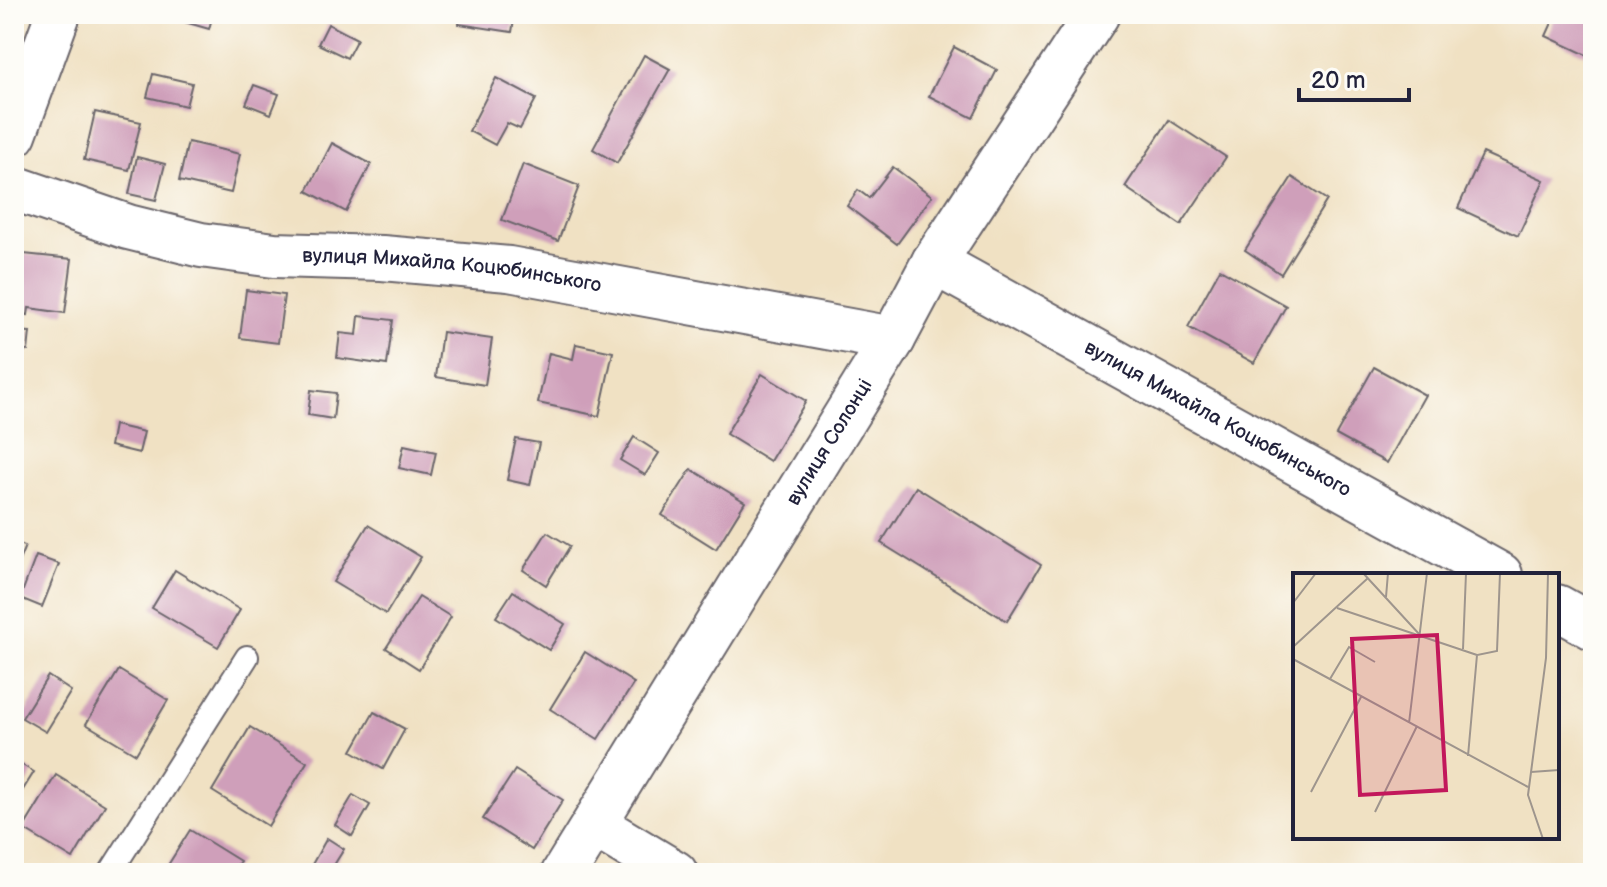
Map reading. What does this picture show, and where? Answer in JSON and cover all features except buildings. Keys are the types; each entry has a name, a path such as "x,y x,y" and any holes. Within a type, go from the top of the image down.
{"street":[{"path":"14,134 58,14"},
{"name":"вулиця Солонці","path":"564,873 893,339 934,262 1097,14"},
{"name":"вулиця Михайла Коцюбинського","path":"14,188 128,227 201,245 274,255 382,258 509,269 893,339"},
{"name":"вулиця Михайла Коцюбинського","path":"934,262 1496,573"},
{"path":"1559,608 1593,627"},
{"path":"595,825 675,873"}],"lane":[{"path":"110,873 247,657"}]}
